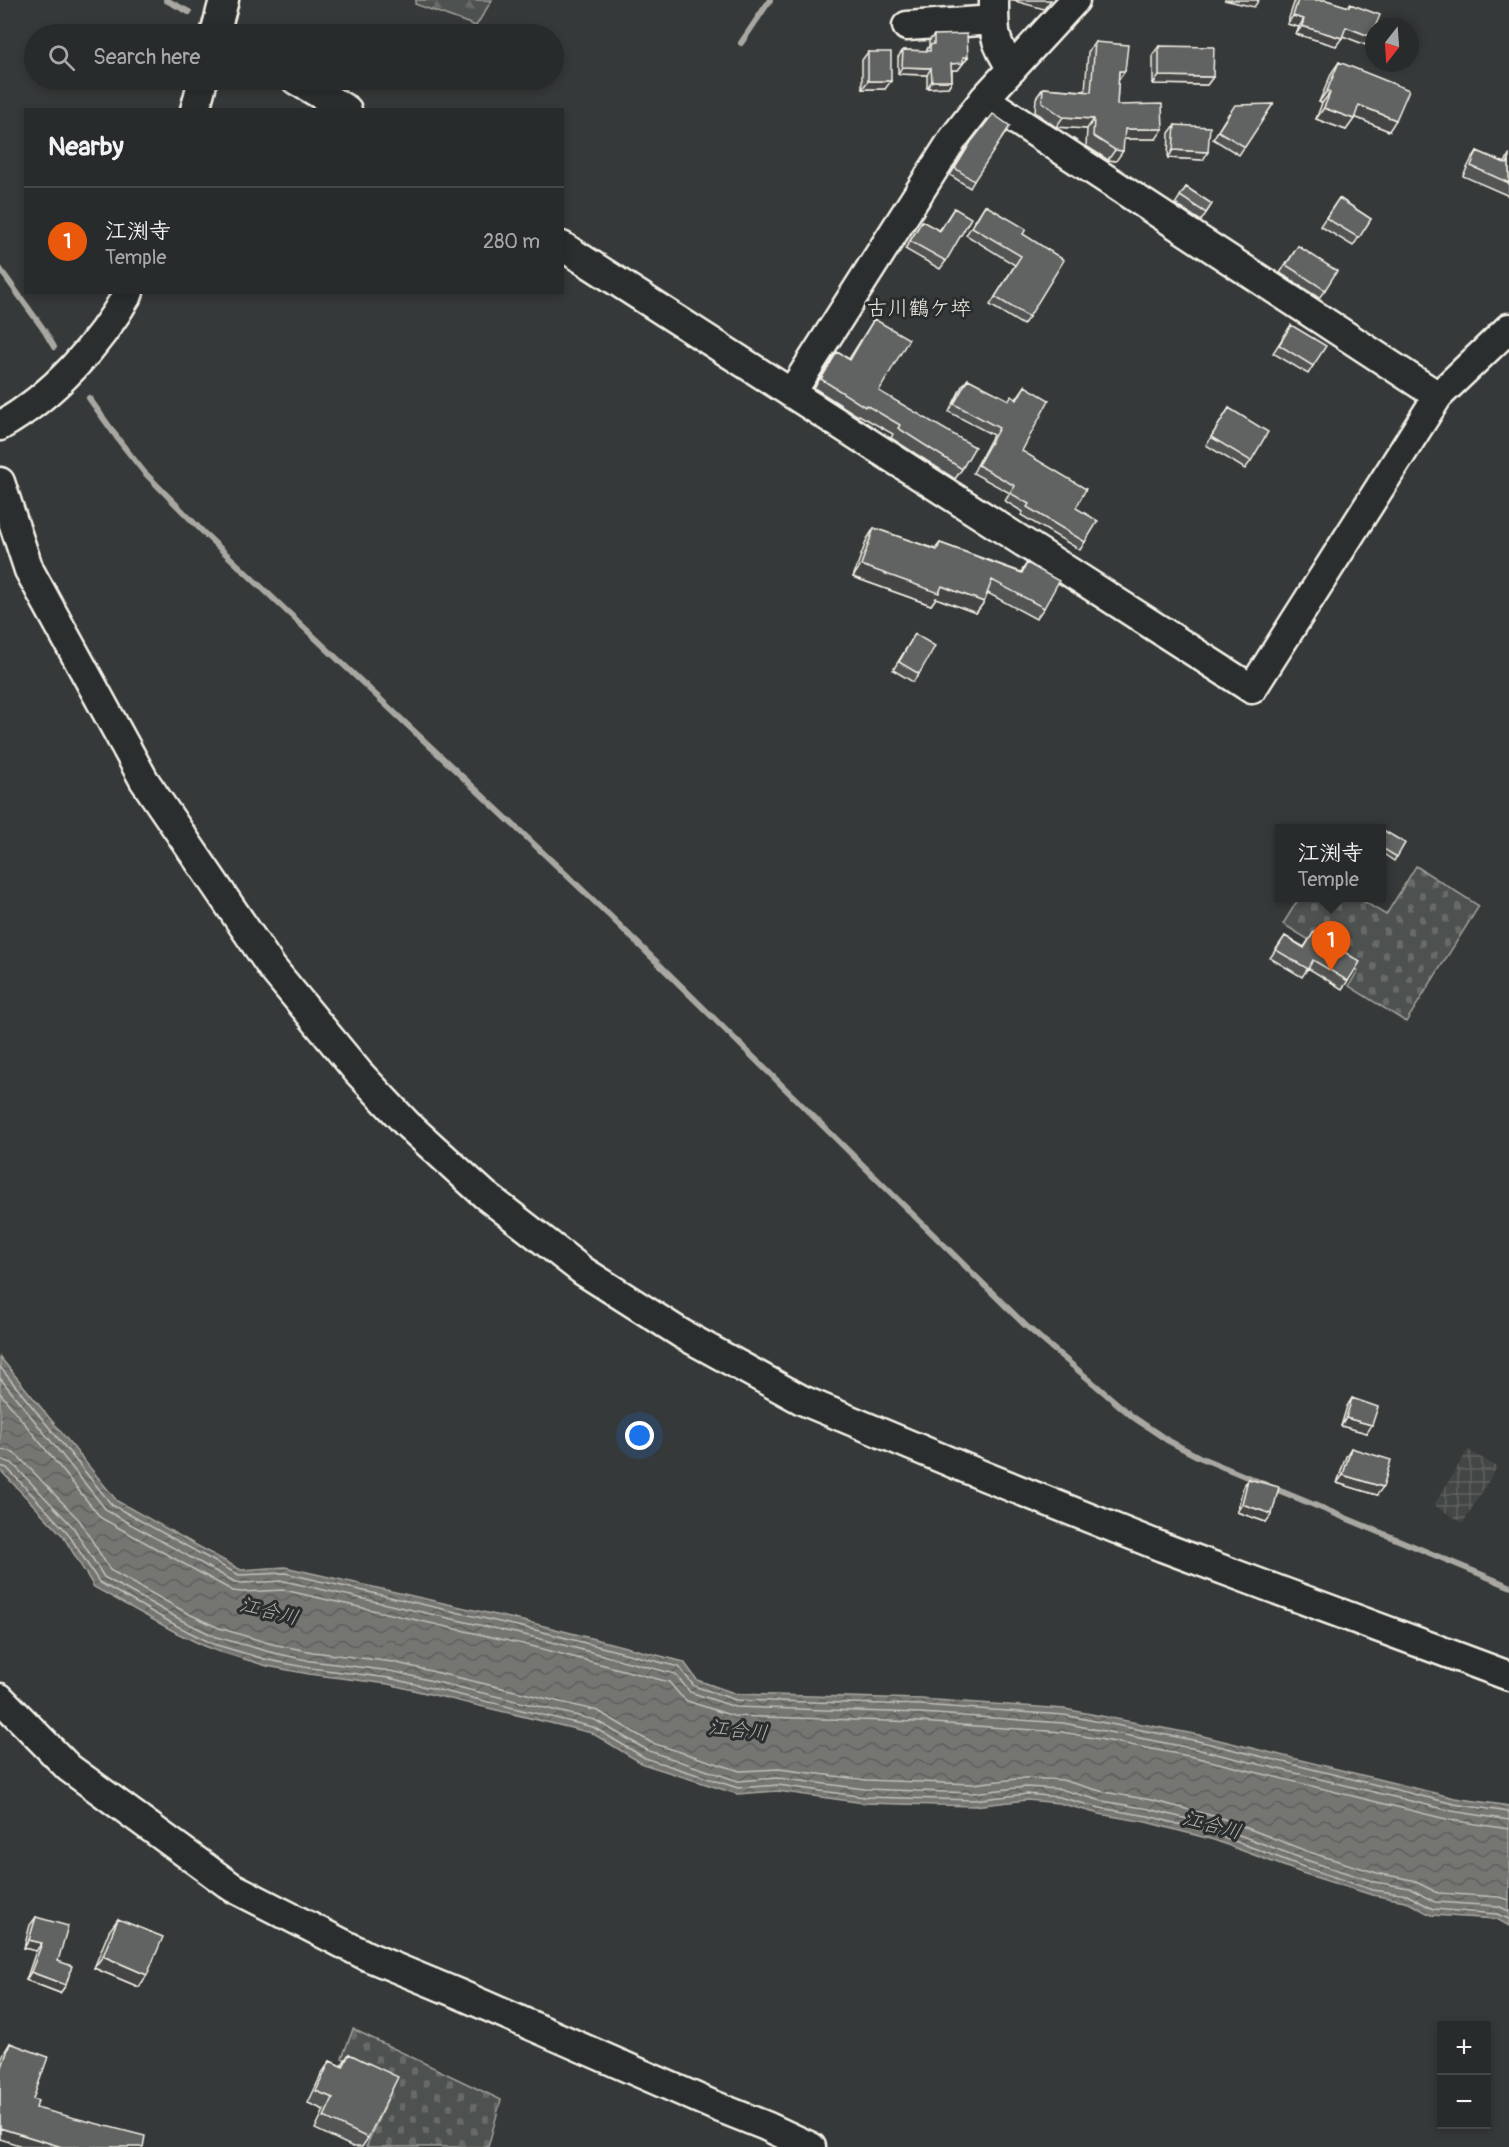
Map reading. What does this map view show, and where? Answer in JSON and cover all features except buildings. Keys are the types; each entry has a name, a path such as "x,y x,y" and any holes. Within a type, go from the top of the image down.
{"street":[{"path":"218,24 224,0"},
{"path":"792,392 952,139 984,99 1075,0"},
{"path":"907,26 994,10 998,48 1012,69"},
{"path":"196,108 200,90"},
{"path":"313,90 344,108"},
{"path":"984,99 1438,396"},
{"path":"564,247 1252,689 1438,396 1509,328"},
{"path":"0,426 38,399 64,376 90,348 128,294"},
{"path":"0,482 30,570 144,780 272,968 293,994 358,1072 406,1124 486,1196 583,1271 682,1334 802,1400 1162,1547 1509,1676"},
{"path":"0,1698 69,1768 232,1887 367,1956 811,2147"}],"shaded area":[{"path":"1468,1450 1497,1467 1463,1523 1434,1505"}],"green space":[{"path":"416,0 492,0 477,24 470,24 415,4"},
{"path":"1416,866 1479,906 1406,1022 1349,986 1358,970 1283,924 1297,902 1365,902 1386,915"},
{"path":"353,2029 501,2100 488,2147 366,2147 393,2087 342,2058"}],"water":[{"name":"江合川","path":"0,1357 117,1501 241,1570 285,1567 536,1624 684,1662 697,1680 737,1694 921,1699 1065,1709 1199,1735 1455,1798 1509,1806 1509,1926 1497,1919 1431,1915 1405,1901 1372,1895 1302,1873 1214,1840 1059,1803 1027,1800 974,1806 864,1803 777,1791 737,1794 643,1764 592,1733 388,1684 267,1666 211,1649 94,1587 63,1536 0,1470"}],"waterway":[{"path":"166,0 189,12"},
{"path":"741,43 770,0"},
{"path":"0,269 54,347"},
{"path":"89,398 144,472 206,535 610,916 1025,1325 1133,1417 1167,1440 1199,1457 1509,1586"}],"place":[{"name":"江渕寺","path":"1331,971"}],"district":[{"name":"古川鶴ケ埣","path":"919,308"}]}
